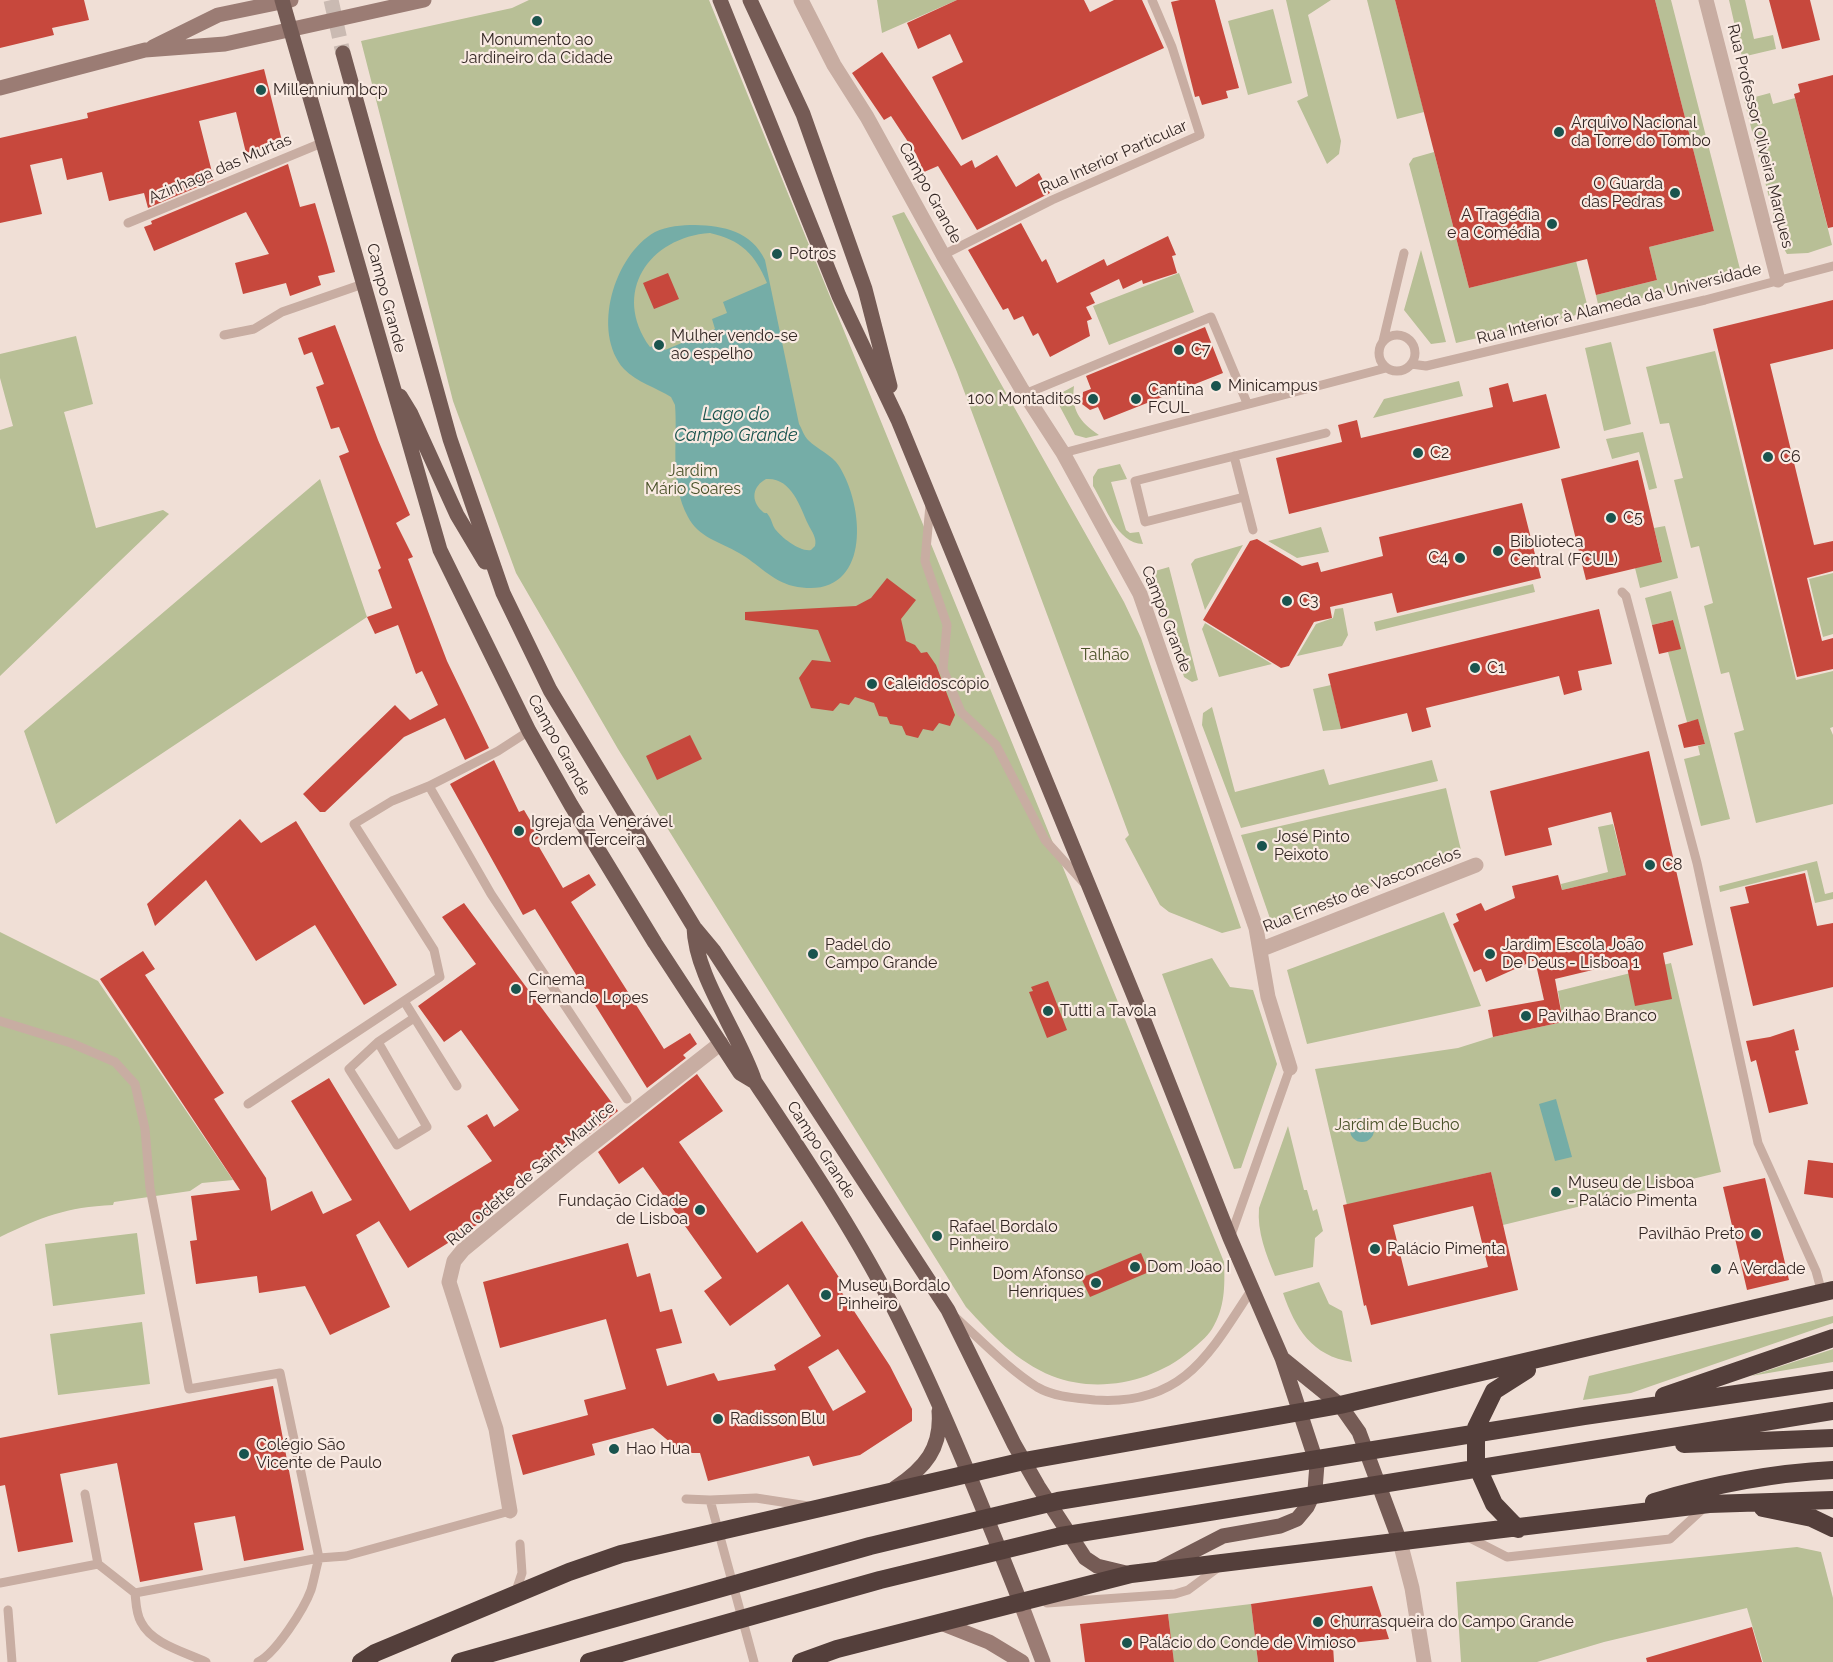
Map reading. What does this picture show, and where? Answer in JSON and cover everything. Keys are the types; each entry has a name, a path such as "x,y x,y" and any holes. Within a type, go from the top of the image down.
{"highway":[{"path":"361,1662 375,1653 597,1561 718,1530 1024,1461 1299,1414 1553,1358 1828,1292"},
{"path":"1625,1409 1833,1338"},
{"path":"1518,1529 1494,1504 1476,1464 1476,1428 1494,1391 1511,1377 1553,1358"},
{"path":"460,1662 870,1546 1058,1501 1625,1409 1833,1380"},
{"path":"598,1660 880,1580 1061,1536 1833,1411"},
{"path":"1653,1440 1694,1445 1833,1438"},
{"path":"1609,1516 1693,1490 1794,1473 1833,1470"},
{"path":"801,1662 837,1650 1131,1574 1155,1570 1518,1529 1709,1504 1833,1500"},
{"path":"1732,1502 1812,1518 1833,1528"}],"main road":[{"path":"145,50 218,15 285,0"},
{"name":"Campo Grande","path":"285,0 290,29 440,550 529,731 571,805 655,943 740,1073 755,1082 841,1214 898,1317 969,1473 1020,1604"},
{"path":"0,88 145,50 225,44 424,0"},
{"path":"720,0 839,296 898,420 1230,1238 1282,1358 1299,1414 1311,1440 1318,1474 1315,1490 1307,1507 1297,1519 1280,1526 1223,1536 1155,1570"},
{"path":"750,0 803,114 846,234 865,289 898,420"},
{"name":"Campo Grande","path":"344,53 450,439 502,593 550,690 694,927 714,951 948,1310 1024,1461 1085,1558 1109,1571 1131,1574"},
{"path":"389,379 411,414 458,515 502,593"},
{"path":"694,927 694,943 701,964 755,1082"},
{"path":"1282,1358 1340,1405 1359,1432 1400,1542"},
{"path":"889,1492 917,1473 930,1458 940,1428 938,1402"},
{"path":"1020,1604 1043,1662"},
{"path":"941,1623 989,1642 1022,1662"}],"street":[{"name":"Campo Grande","path":"801,0 834,65 867,117 943,255 1025,394 1063,453 1140,594 1262,949 1268,997 1290,1068"},
{"name":"Rua Professor Oliveira Marques","path":"1706,0 1778,280"},
{"name":"Rua Ernesto de Vasconcelos","path":"1262,949 1476,865"},
{"name":"Rua Odette de Saint-Maurice","path":"510,1511 496,1429 449,1282 454,1261 463,1250 577,1155 721,1043"},
{"path":"1400,1542 1412,1588 1424,1662"}],"lane":[{"name":"Rua Interior Particular","path":"943,255 1052,200 1200,135 1172,47 1152,0"},
{"name":"Azinhaga das Murtas","path":"129,223 324,142"},
{"path":"1386,368 1379,358 1404,253"},
{"name":"Rua Interior à Alameda da Universidade","path":"1063,453 1386,368 1397,371 1411,364 1426,366 1833,266"},
{"path":"224,335 254,329 282,312 363,284"},
{"path":"1025,394 1211,317 1247,403"},
{"path":"1383,341 1394,335 1406,338 1415,353 1411,364"},
{"path":"1244,497 1145,522 1135,481 1326,433"},
{"path":"1234,456 1253,530"},
{"path":"930,501 925,561 947,625 942,669 961,712 996,745 1045,840 1089,889"},
{"path":"1622,592 1626,597 1697,863 1758,1143 1816,1271 1828,1292"},
{"path":"249,1104 440,977 434,950 354,824 392,801 429,786 498,752 529,731"},
{"path":"429,786 491,894 627,1099"},
{"path":"404,1001 457,1086"},
{"path":"378,1042 427,1127 397,1145 349,1069 378,1042 414,1018"},
{"path":"0,1021 72,1043 115,1062 135,1084 145,1129 150,1188 189,1389 280,1373 319,1558 311,1590 302,1608 269,1655 258,1662"},
{"name":"Campo Grande","path":"1230,1238 1290,1068"},
{"path":"948,1310 1004,1362 1039,1388 1068,1398 1102,1400 1144,1395 1178,1383 1209,1355 1252,1289"},
{"path":"85,1494 98,1564 135,1593 139,1620 146,1630 156,1639 206,1662"},
{"path":"686,1499 756,1498 819,1507"},
{"path":"710,1500 754,1662"},
{"path":"1464,1535 1507,1557 1670,1539 1709,1504"},
{"path":"135,1593 319,1558 346,1556 510,1511"},
{"path":"514,1597 522,1573 520,1544"},
{"path":"1020,1604 1175,1594 1196,1585 1225,1562"},
{"path":"1,1580 98,1564"},
{"path":"8,1610 12,1662"}],"green space":[{"name":"Jardim Mário Soares","path":"529,0 709,0 1224,1262 1222,1305 1212,1329 1190,1351 1159,1371 1124,1382 1106,1384 1088,1384 1052,1376 1016,1355 966,1307 618,749 516,573 453,401 361,41 512,8"},
{"path":"877,0 957,0 882,33"},
{"path":"1286,0 1331,0 1308,15 1341,141 1339,154 1327,164 1297,101 1308,96"},
{"path":"1367,0 1395,0 1424,112 1397,119"},
{"path":"1655,0 1671,0 1741,273 1599,309 1596,295 1657,280 1649,247 1714,231"},
{"path":"1729,0 1745,0 1754,39 1773,35 1776,49 1742,57"},
{"path":"1273,9 1292,83 1248,95 1228,21"},
{"path":"1770,93 1773,104 1795,98 1832,245 1808,253 1787,254 1781,244 1744,100"},
{"path":"1434,152 1469,288 1576,261 1589,312 1456,343 1409,164 1413,158"},
{"name":"Talhão","path":"904,212 1124,602 1141,638 1241,928 1222,933 1169,912 1160,905 1125,839 1129,835 957,372 892,216"},
{"path":"1421,250 1446,342 1431,344 1404,310"},
{"path":"1179,273 1194,312 1109,345 1093,306"},
{"path":"76,336 93,404 64,412 96,528 163,510 169,514 0,676 0,430 13,426 0,378 0,354"},
{"path":"1611,342 1631,424 1604,431 1585,348"},
{"path":"1715,351 1796,680 1833,671 1833,727 1830,728 1833,735 1833,804 1756,823 1734,733 1744,730 1729,672 1721,674 1704,606 1713,603 1699,546 1691,548 1674,480 1683,478 1669,423 1660,424 1646,367"},
{"path":"1459,381 1463,396 1373,418 1384,399"},
{"path":"1074,386 1074,402 1078,414 1086,425 1099,435 1086,438 1075,435 1059,405 1063,392"},
{"path":"1643,432 1657,488 1649,490 1639,452 1612,459 1606,439"},
{"path":"1120,464 1127,479 1111,482 1126,530 1130,533 1139,532 1143,544 1126,538 1119,531 1093,486 1093,477 1098,469"},
{"path":"320,479 367,617 56,824 24,731"},
{"path":"1665,526 1678,578 1640,588 1635,568 1662,561 1654,528"},
{"path":"1321,527 1329,552 1297,558 1268,541"},
{"path":"1243,545 1205,610 1191,564 1195,559"},
{"path":"1169,567 1198,680 1192,682 1184,677 1171,633 1149,584 1155,571"},
{"path":"1833,573 1833,634 1823,637 1809,579"},
{"path":"1533,584 1535,592 1376,631 1374,622"},
{"path":"1671,591 1730,819 1701,826 1684,759 1700,755 1698,746 1705,744 1698,720 1687,722 1668,652 1680,648 1673,620 1652,625 1645,598"},
{"path":"1343,608 1348,635 1342,646 1297,656 1316,624 1333,618 1335,609"},
{"path":"1205,623 1272,664 1219,677 1202,629"},
{"path":"1331,685 1341,729 1323,731 1313,689"},
{"path":"1212,707 1235,792 1324,769 1329,785 1432,760 1438,781 1241,828 1202,725 1203,713"},
{"path":"1446,788 1461,850 1273,927 1241,835"},
{"path":"1613,824 1626,875 1562,890 1561,884 1608,872 1598,827"},
{"path":"1817,861 1825,894 1833,892 1833,899 1815,903 1807,870 1720,892 1719,886"},
{"path":"1444,912 1481,1006 1307,1044 1287,970"},
{"path":"0,932 98,981 233,1180 202,1183 190,1191 68,1211 42,1219 0,1237"},
{"path":"1212,958 1230,987 1253,990 1277,1064 1241,1168 1234,1169 1162,974"},
{"name":"Jardim de Bucho","path":"1671,963 1721,1172 1503,1225 1491,1172 1347,1205 1315,1069 1458,1048 1493,1037 1563,1022 1558,991"},
{"path":"1288,1126 1304,1190 1307,1190 1313,1211 1317,1209 1323,1231 1315,1238 1313,1267 1275,1276 1261,1234 1259,1208"},
{"path":"137,1233 145,1294 53,1306 45,1244"},
{"path":"1319,1282 1329,1304 1342,1311 1352,1362 1326,1354 1316,1347 1300,1329 1288,1306 1283,1293"},
{"path":"1833,1316 1833,1323 1631,1393 1583,1400 1589,1376"},
{"path":"142,1322 150,1384 58,1395 50,1334"},
{"path":"1833,1349 1833,1362 1751,1376"},
{"path":"1797,1547 1821,1552 1833,1598 1833,1662 1763,1662 1747,1608 1604,1642 1537,1662 1461,1662 1456,1582"},
{"path":"1251,1604 1258,1662 1174,1662 1168,1614"}],"water":[{"name":"Lago do Campo Grande","path":"690,225 716,227 736,232 752,242 765,260 799,424 808,440 839,466 854,506 857,528 855,549 849,567 837,581 818,588 785,584 746,557 710,538 692,524 682,503 676,476 675,405 671,397 629,374 614,353 609,335 608,315 618,276 628,258 655,232 670,227","holes":["710,233 730,240 746,250 752,256 767,283 723,302 727,313 712,319 715,329 665,350 661,343 650,347 639,327 634,307 636,288 642,271 669,245 688,237","766,479 782,483 798,501 815,538 815,546 811,550 797,547 787,540 775,529 768,514 758,507 755,498 756,489"]},
{"path":"1556,1099 1572,1157 1555,1161 1539,1104"},
{"path":"1362,1118 1370,1122 1374,1130 1370,1138 1362,1142 1354,1138 1350,1130 1354,1122"}],"building":[{"path":"0,0 84,0 89,20 52,28 54,35 0,48"},
{"path":"957,0 1084,0 1090,12 1114,0 1142,0 1164,48 962,140 932,77 963,62 950,34 918,49 907,23"},
{"path":"1215,0 1239,88 1226,91 1228,98 1202,105 1199,96 1195,97 1171,2"},
{"name":"Arquivo Nacional da Torre do Tombo","path":"1395,0 1655,0 1714,231 1649,247 1657,280 1596,295 1587,259 1469,288"},
{"path":"1769,0 1810,0 1820,40 1782,49"},
{"path":"882,52 961,166 972,160 975,168 997,155 1016,187 1039,173 1050,193 977,230 938,166 924,172 916,154 891,116 884,120 852,73"},
{"path":"264,69 283,145 246,153 236,112 199,121 214,180 148,208 144,193 109,201 102,172 67,180 62,158 30,165 42,214 0,223 0,138 88,118 87,113"},
{"path":"1833,75 1833,227 1828,228 1794,94 1800,92 1798,84"},
{"path":"288,164 300,207 315,203 335,272 318,276 321,285 290,296 286,283 243,294 235,263 269,254 246,212 154,251 144,227 152,224 151,221"},
{"path":"1021,223 1042,262 1046,259 1057,283 1104,259 1107,266 1168,236 1176,255 1172,256 1177,273 1143,284 1142,280 1123,289 1119,279 1090,293 1095,303 1086,307 1092,319 1087,321 1090,336 1050,357 1038,333 1033,336 1023,316 1014,320 1008,308 1003,310 968,250"},
{"path":"668,273 679,299 654,309 643,283"},
{"name":"C6","path":"1833,300 1833,349 1770,364 1814,545 1833,541 1833,571 1807,578 1822,641 1833,638 1833,669 1797,677 1713,329"},
{"path":"335,325 378,440 410,515 396,523 413,557 408,559 447,661 489,748 465,760 445,718 404,737 325,812 320,812 303,794 395,705 410,720 438,705 422,671 416,674 398,625 375,634 367,617 392,608 378,570 381,568 339,456 349,452 339,427 331,429 316,387 324,384 312,352 304,355 298,338"},
{"name":"C7","path":"1205,327 1223,373 1104,420 1098,407 1090,410 1082,404 1083,392 1091,389 1086,376"},
{"name":"C2","path":"1508,383 1513,402 1546,394 1560,448 1289,514 1276,458 1342,442 1338,425 1357,420 1361,438 1493,407 1489,388"},
{"name":"C5","path":"1638,460 1662,562 1586,580 1561,479"},
{"path":"1522,503 1541,578 1397,613 1392,593 1330,607 1332,618 1314,622 1289,666 1281,668 1203,620 1250,541 1257,539 1302,566 1318,562 1321,572 1383,556 1379,537"},
{"name":"Caleidoscópio","path":"887,578 916,600 901,619 906,641 915,645 921,653 927,652 936,665 955,715 950,726 939,723 933,731 923,729 918,738 906,735 902,726 890,724 887,717 879,716 874,703 855,697 849,705 840,703 833,711 811,708 799,678 812,660 831,662 818,630 745,620 745,612 856,606 871,598"},
{"name":"C1","path":"1599,609 1612,664 1578,671 1582,690 1564,695 1559,676 1426,708 1431,727 1412,732 1407,713 1341,729 1328,674"},
{"path":"1673,620 1681,649 1659,654 1652,625"},
{"path":"1698,719 1705,744 1684,748 1678,725"},
{"path":"690,735 702,759 657,780 646,756"},
{"name":"C8","path":"1649,751 1693,945 1663,953 1672,999 1635,1006 1626,962 1555,979 1563,1022 1493,1037 1488,1010 1544,1000 1535,960 1486,982 1481,969 1474,972 1453,924 1459,921 1456,914 1481,903 1485,911 1515,898 1512,886 1558,875 1562,890 1626,875 1611,812 1548,828 1552,845 1505,856 1490,791"},
{"path":"494,760 519,812 524,810 540,837 535,840 563,888 589,874 596,885 571,902 664,1049 690,1033 697,1044 683,1055 686,1058 647,1088 535,909 523,915 450,784"},
{"path":"240,819 261,843 296,821 397,985 364,1005 315,925 256,961 206,880 155,926 147,904"},
{"path":"1805,873 1817,926 1833,923 1833,987 1753,1006 1730,907 1749,903 1745,887"},
{"path":"464,903 618,1111 587,1136 584,1132 524,1175 526,1177 509,1189 513,1196 480,1223 408,1268 379,1221 356,1235 390,1307 330,1335 305,1286 259,1293 257,1276 196,1284 190,1241 197,1240 191,1196 240,1190 100,979 143,951 155,969 145,975 224,1093 214,1099 266,1178 271,1211 312,1191 323,1214 352,1200 291,1101 329,1078 410,1211 492,1161 467,1126 487,1114 494,1127 519,1110 461,1030 444,1042 418,1006 476,964 442,917"},
{"name":"Tutti a Tavola","path":"1048,981 1067,1030 1047,1038 1029,992 1033,991 1031,987"},
{"path":"1794,1029 1799,1050 1795,1051 1808,1104 1769,1113 1756,1060 1751,1062 1746,1041 1770,1037"},
{"path":"697,1074 723,1111 679,1142 757,1253 802,1221 842,1282 837,1285 890,1366 912,1409 912,1421 860,1455 813,1466 809,1456 708,1481 700,1453 683,1453 653,1428 592,1444 595,1455 523,1475 512,1435 588,1415 584,1400 626,1389 606,1319 500,1348 483,1282 628,1243 637,1277 650,1273 660,1312 672,1309 682,1343 656,1349 667,1386 714,1373 718,1381 776,1370 774,1365 821,1336 788,1284 730,1326 704,1291 722,1278 643,1167 619,1184 598,1152","holes":["838,1349 866,1392 833,1411 808,1367"]},
{"path":"1808,1160 1833,1163 1833,1198 1804,1194"},
{"name":"Palácio Pimenta","path":"1491,1172 1518,1290 1371,1325 1366,1305 1364,1306 1343,1205","holes":["1473,1206 1488,1267 1408,1286 1393,1225"]},
{"name":"Pavilhão Preto","path":"1765,1178 1789,1280 1747,1290 1723,1187"},
{"path":"1141,1253 1149,1272 1090,1297 1081,1278"},
{"path":"273,1386 304,1550 244,1561 235,1516 194,1523 203,1570 140,1582 117,1463 60,1474 73,1542 18,1552 5,1485 0,1486 0,1438"},
{"name":"Churrasqueira do Campo Grande","path":"1372,1586 1389,1639 1333,1645 1334,1662 1258,1662 1251,1604"},
{"name":"Palácio do Conde de Vimioso","path":"1168,1614 1174,1662 1085,1662 1080,1624"},
{"path":"1752,1627 1762,1662 1647,1662 1646,1658"}],"tunnel":[{"path":"331,0 343,53"}],"place":[{"name":"Monumento ao Jardineiro da Cidade","path":"537,21"},
{"name":"Millennium bcp","path":"261,90"},
{"name":"Arquivo Nacional da Torre do Tombo","path":"1559,132"},
{"name":"O Guarda das Pedras","path":"1675,193"},
{"name":"A Tragédia e a Comédia","path":"1552,224"},
{"name":"Potros","path":"777,254"},
{"name":"Mulher vendo-se ao espelho","path":"659,345"},
{"name":"C7","path":"1179,350"},
{"name":"Minicampus","path":"1216,386"},
{"name":"100 Montaditos","path":"1093,399"},
{"name":"Cantina FCUL","path":"1136,399"},
{"name":"C2","path":"1418,453"},
{"name":"C6","path":"1768,457"},
{"name":"C5","path":"1611,518"},
{"name":"Biblioteca Central (FCUL)","path":"1498,551"},
{"name":"C4","path":"1460,558"},
{"name":"C3","path":"1287,601"},
{"name":"C1","path":"1475,668"},
{"name":"Caleidoscópio","path":"872,684"},
{"name":"Igreja da Venerável Ordem Terceira","path":"519,831"},
{"name":"José Pinto Peixoto","path":"1262,846"},
{"name":"C8","path":"1650,865"},
{"name":"Padel do Campo Grande","path":"813,954"},
{"name":"Jardim Escola João De Deus - Lisboa 1","path":"1490,954"},
{"name":"Cinema Fernando Lopes","path":"516,989"},
{"name":"Tutti a Tavola","path":"1048,1011"},
{"name":"Pavilhão Branco","path":"1526,1016"},
{"name":"Museu de Lisboa - Palácio Pimenta","path":"1556,1192"},
{"name":"Fundação Cidade de Lisboa","path":"700,1210"},
{"name":"Pavilhão Preto","path":"1756,1234"},
{"name":"Rafael Bordalo Pinheiro","path":"937,1236"},
{"name":"Palácio Pimenta","path":"1375,1249"},
{"name":"Dom João I","path":"1135,1267"},
{"name":"A Verdade","path":"1716,1269"},
{"name":"Dom Afonso Henriques","path":"1096,1283"},
{"name":"Museu Bordalo Pinheiro","path":"826,1295"},
{"name":"Radisson Blu","path":"718,1419"},
{"name":"Hao Hua","path":"614,1449"},
{"name":"Colégio São Vicente de Paulo","path":"244,1454"},
{"name":"Churrasqueira do Campo Grande","path":"1318,1622"},
{"name":"Palácio do Conde de Vimioso","path":"1127,1643"}]}
